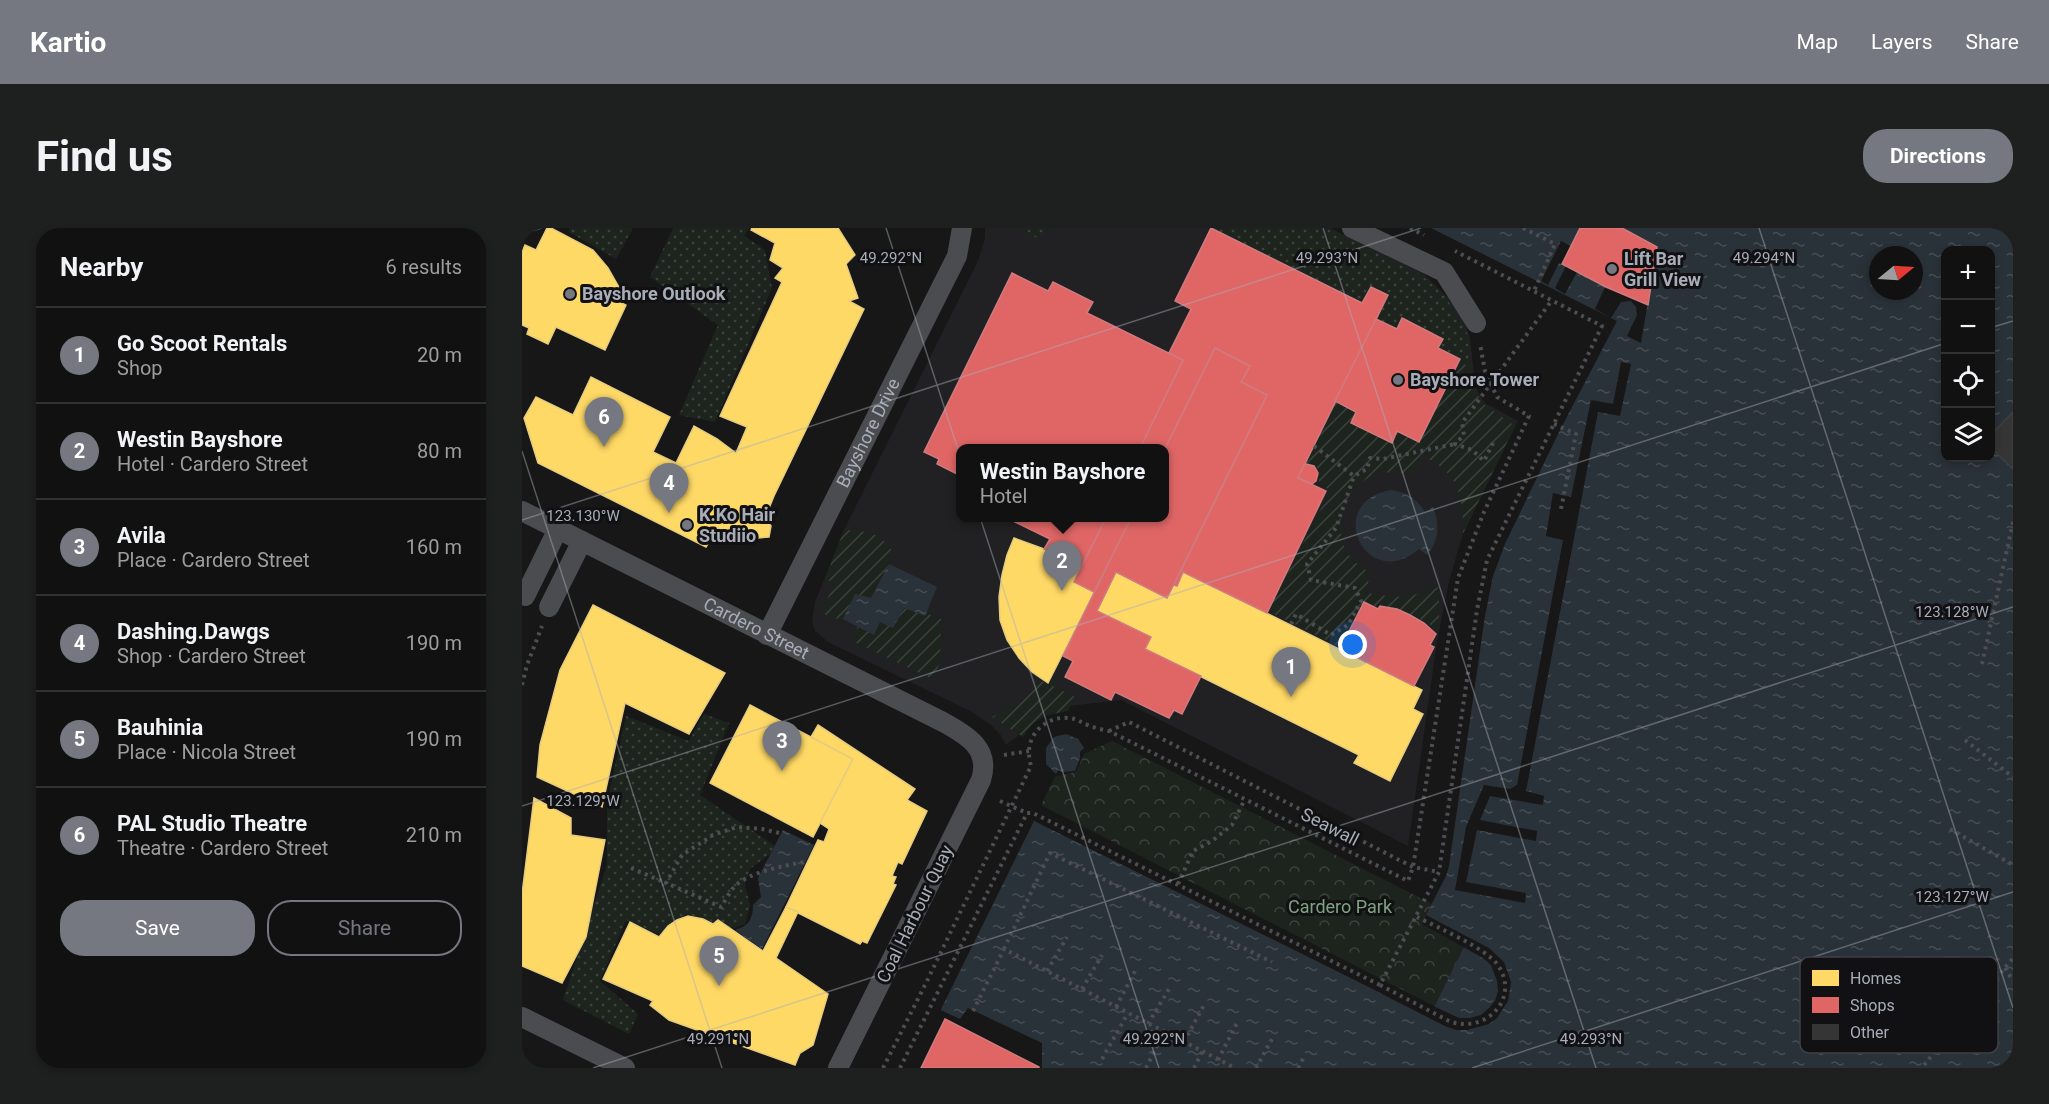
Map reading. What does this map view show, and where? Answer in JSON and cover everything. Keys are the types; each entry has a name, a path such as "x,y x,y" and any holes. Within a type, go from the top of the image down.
{"street":[{"name":"Bayshore Drive","path":"767,635 957,256 962,228"},
{"path":"1352,228 1444,272 1476,323"},
{"name":"Cardero Street","path":"522,512 960,731 975,744 982,758"},
{"path":"525,596 558,529"},
{"path":"549,607 582,541"},
{"name":"Coal Harbour Quay","path":"838,1068 981,780 984,766 982,758"},
{"path":"522,1017 625,1068"}],"path":[{"path":"1410,228 1431,238"},
{"path":"1523,228 1555,244 1534,291"},
{"path":"1380,985 1439,872 1477,610 1487,560 1602,326 1451,249"},
{"path":"1455,444 1464,435 1462,423 1552,300"},
{"path":"1413,867 1458,578 1484,512 1529,416 1497,397 1485,371 1476,323"},
{"path":"1554,424 1576,434 1561,509"},
{"path":"1291,624 1296,614 1331,635 1348,625 1361,602 1355,588 1311,580 1307,564 1335,528 1354,476 1367,469 1370,458 1383,459 1455,444 1472,450 1484,461 1493,443"},
{"path":"1314,446 1354,476"},
{"path":"1982,664 2013,522"},
{"path":"522,685 527,665 549,607"},
{"name":"Seawall","path":"883,1068 1031,766 1029,752 1031,740 1045,723 1056,718 1067,717 1109,732 1408,881 1413,867"},
{"path":"1109,732 1129,722 1413,867 1439,872"},
{"path":"1965,740 2013,777"},
{"path":"1178,884 1193,851 1212,841 1232,825 1245,799"},
{"path":"1000,801 1027,813 1033,813 1449,1020 1461,1024 1472,1024 1483,1021 1493,1014 1500,1005 1505,986 1503,974 1496,963 1486,954 1417,917"},
{"path":"900,1068 1027,813"},
{"path":"666,883 682,855 713,835 737,827 779,833"},
{"path":"1950,829 2013,865"},
{"path":"973,1011 1050,853 1272,962"},
{"path":"631,868 721,907 733,888 741,882 774,868 804,862"},
{"path":"1047,971 1067,937"},
{"path":"1004,949 1235,1068"},
{"path":"1082,989 1102,956"},
{"path":"1998,976 2013,958"},
{"path":"2005,968 2013,981"},
{"path":"1116,1007 1135,971"},
{"path":"1148,1024 1169,989"},
{"path":"1184,1042 1204,1005"},
{"path":"1102,1059 1128,1013"},
{"path":"1218,1060 1238,1021"},
{"path":"1146,1068 1164,1032"},
{"path":"1256,1068 1272,1039"},
{"path":"1194,1068 1202,1052"},
{"path":"1924,1065 1934,1053"},
{"path":"1298,1068 1304,1057"}],"shaded area":[{"path":"985,228 1330,228 1424,274 1448,298 1462,318 1470,337 1475,384 1478,392 1485,403 1518,421 1463,534 1449,581 1437,642 1408,846 1121,700 1053,708 1034,718 1023,732 1006,745 991,725 972,712 828,642 815,631 812,621 815,602 844,530 978,261 985,238"}],"green space":[{"path":"570,228 633,228 616,259 569,232"},
{"path":"673,228 749,228 744,236 765,250 772,288 715,422 679,415 718,325 650,277"},
{"path":"1018,228 1045,228 1039,239"},
{"path":"1211,228 1325,228 1421,275 1445,296 1467,333 1472,372 1460,359 1438,348 1443,338 1402,319 1397,329 1376,319 1387,295 1371,287 1362,303"},
{"path":"1460,359 1472,372 1474,388 1482,403 1515,426 1463,534 1462,507 1457,487 1444,470 1421,455 1414,475 1385,473 1374,475 1359,484 1347,500 1340,531 1346,551 1354,561 1370,573 1366,593 1402,596 1419,594 1439,587 1439,629 1406,612 1360,605 1340,647 1268,611 1330,491 1319,482 1319,469 1305,462 1335,401 1356,412 1351,423 1392,442 1397,431 1419,442"},
{"path":"844,530 872,533 882,539 892,551 889,564 871,599 855,594 843,619 831,618 821,612 835,583 825,579"},
{"path":"904,608 941,619 940,663 932,679 852,641 858,626 874,635 880,622"},
{"path":"1052,677 1057,679 1053,686 1075,697 1068,711 1042,718 1032,725 1023,737 992,717 1019,702 1039,679 1048,685"},
{"path":"704,714 729,723 700,795 778,848 750,869 745,885 750,905 745,924 734,928 687,914 658,934 626,920 600,981 638,1014 629,1034 563,1000 607,865 607,803 626,716 689,741"},
{"name":"Cardero Park","path":"1112,741 1432,904 1423,921 1465,946 1434,1006 1041,805 1055,777 1076,772 1084,754"}],"water":[{"path":"1431,228 2013,228 2013,1068 912,1068 1034,821 1429,1017 1464,947 1423,921 1449,866 1485,616 1493,576 1505,544 1559,432 1617,321"},
{"path":"1390,490 1410,496 1425,512 1433,507 1437,520 1437,532 1434,544 1427,555 1419,549 1400,560 1383,561 1369,554 1360,541 1356,526 1359,511 1370,498"},
{"path":"889,564 937,587 925,616 904,608 893,628 880,622 874,635 843,619 855,594 871,598"},
{"path":"1066,734 1078,739 1084,748 1080,752 1075,771 1058,770 1056,774 1046,764 1046,748 1054,737"},
{"path":"783,830 814,845 762,949 735,930 747,924 751,918 753,905 761,897 758,878"}],"pier":[{"name":"Lift Bar Grill View","path":"1580,228 1622,228 1657,247 1641,343 1627,336 1637,315 1636,307 1631,301 1621,302 1611,318 1595,309 1605,287 1577,272 1565,294 1555,288 1566,266 1559,263 1548,285 1541,281 1561,241 1571,246"},
{"path":"1621,362 1631,364 1620,416 1598,412 1526,791 1544,796 1543,805 1490,796 1480,820 1537,831 1536,841 1477,830 1466,882 1526,893 1525,903 1455,890 1466,827 1484,785 1510,789 1517,785 1563,540 1546,536 1553,493 1571,497 1591,400 1613,404"},
{"path":"1426,915 1489,948 1504,962 1511,982 1508,1001 1497,1018 1489,1024 1467,1030 1456,1030 1382,994 1383,991 1427,1014 1431,1005 1459,1018 1481,1015 1495,1001 1498,991 1497,981 1491,965 1483,958 1422,924"},
{"path":"968,1008 1042,1043 1042,1068 909,1068 938,1009 960,1019"}],"building: Homes":[{"name":"Bayshore Outlook","path":"547,228 593,250 608,268 620,289 615,300 626,305 605,350 556,327 548,344 527,334 529,328 522,325 522,252 525,245 536,250"},
{"path":"752,228 838,228 855,255 846,264 858,298 849,301 864,309 774,496 765,518 771,526 769,537 746,539 717,528 706,547 538,463 524,418 536,397 573,415 591,377 670,417 653,452 676,463 694,426 736,453 747,427 720,416 782,282 775,278 783,268 770,260 775,243 751,230"},
{"path":"1014,538 1044,549 1081,567 1074,582 1094,592 1048,683 1032,672 1019,658 1007,640 1000,620 999,597 1002,575"},
{"path":"1116,572 1167,598 1174,585 1177,586 1183,572 1422,690 1413,709 1423,714 1390,781 1354,763 1359,755 1145,649 1151,637 1097,611"},
{"path":"593,605 725,673 689,734 625,703 602,807 537,777 540,745 560,670"},
{"path":"750,705 853,759 813,837 710,783"},
{"path":"818,725 915,789 907,800 927,811 902,864 898,862 892,876 896,877 893,884 896,885 867,943 862,941 860,944 786,907 818,840 824,842 829,829 820,823 853,759 811,737"},
{"path":"534,798 571,818 571,835 605,840 586,937 562,983 522,966 522,894"},
{"path":"786,907 798,912 776,958 828,994 813,1045 800,1053 795,1065 669,1020 650,1005 653,1001 603,979 630,922 659,937 668,926 688,916 713,924 718,920 763,951"}],"building: Shops":[{"path":"1211,228 1362,303 1371,287 1388,295 1298,478 1326,491 1267,613 1183,572 1177,586 1174,585 1267,395 1241,382 1250,366 1215,348 1167,444 1142,444 1183,360 1169,353 1191,309 1175,301"},
{"name":"Lift Bar Grill View","path":"1580,228 1622,228 1657,247 1648,305 1606,287 1562,264"},
{"path":"1012,273 1048,291 1053,282 1093,302 1087,313 1183,360 1142,444 956,444 956,474 937,464 939,459 924,452"},
{"name":"Bayshore Tower","path":"1402,318 1443,339 1438,348 1460,359 1419,442 1397,431 1392,443 1351,423 1356,412 1335,401 1376,319 1397,329"},
{"path":"1215,348 1250,366 1241,382 1267,395 1167,598 1116,572 1097,611 1151,637 1145,649 1201,676 1182,714 1174,710 1169,718 1115,692 1111,700 1065,677 1073,661 1063,656 1129,522 1169,522 1167,444"},
{"path":"1306,464 1314,466 1318,473 1316,481 1312,484 1298,478"},
{"path":"1015,522 1104,522 1081,567 1044,549 1050,539"},
{"path":"1104,522 1129,522 1094,592 1074,582"},
{"path":"1364,602 1378,609 1380,606 1397,609 1424,623 1436,634 1430,645 1434,647 1414,686 1340,649"},
{"path":"945,1019 1039,1067 1039,1068 921,1068"}],"building: Other":[{"path":"2013,412 2013,469 1995,452 1995,431"}],"place":[{"name":"Lift Bar Grill View","path":"1612,269"},
{"name":"Bayshore Outlook","path":"570,294"},
{"name":"Bayshore Tower","path":"1398,380"},
{"name":"PAL Studio Theatre","path":"604,447"},
{"name":"Dashing.Dawgs","path":"669,513"},
{"name":"K.Ko Hair Studiio","path":"687,525"},
{"name":"Westin Bayshore","path":"1062,591"},
{"name":"Go Scoot Rentals","path":"1291,697"},
{"name":"Avila","path":"782,771"},
{"name":"Bauhinia","path":"719,986"}]}
